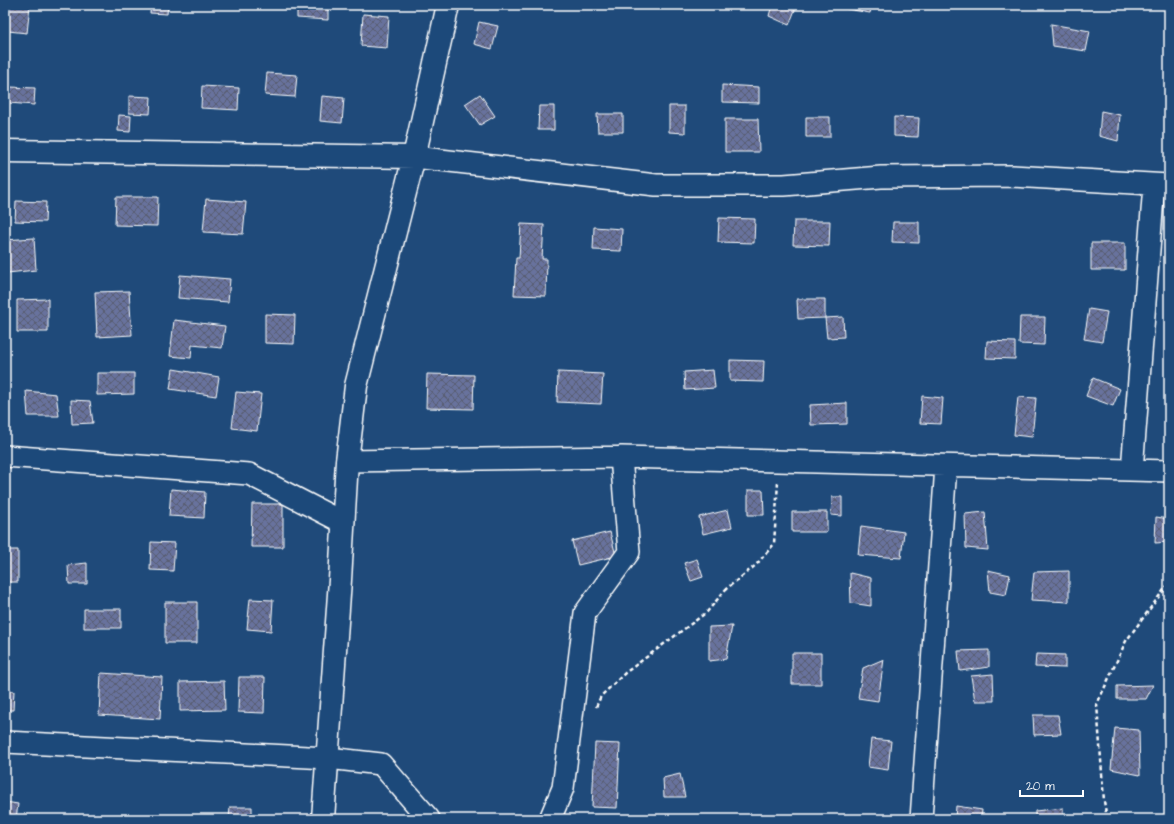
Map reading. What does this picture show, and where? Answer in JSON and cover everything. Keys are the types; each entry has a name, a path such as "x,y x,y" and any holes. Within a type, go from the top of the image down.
{"street":[{"path":"323,819 340,580 342,522 347,461 356,386 414,157 448,5"},
{"path":"5,151 414,157 656,185 784,185 881,177 1004,176 1162,185 1132,470"},
{"path":"5,456 249,474 342,522"},
{"path":"347,461 621,458 1169,471"},
{"path":"541,814 563,788 585,613 629,552 621,458"},
{"path":"921,819 946,466"},
{"path":"5,742 328,758 381,764 429,819"}],"path":[{"path":"594,709 601,696 620,678 707,612 726,588 756,565 774,544 780,462"},
{"path":"1107,819 1104,801 1097,704 1126,641 1169,585"},
{"path":"524,819 541,814"}],"building":[{"path":"9,5 30,5 27,33 8,31"},
{"path":"151,5 168,5 167,14 150,13"},
{"path":"297,5 328,5 328,20 297,18"},
{"path":"772,5 797,5 789,25 769,16"},
{"path":"848,5 872,5 870,13 847,9"},
{"path":"363,14 389,16 387,48 361,46"},
{"path":"479,22 498,26 492,49 474,44"},
{"path":"1051,24 1090,31 1086,51 1053,46"},
{"path":"267,73 297,75 295,97 265,95"},
{"path":"722,85 759,87 759,103 722,102"},
{"path":"202,86 239,88 238,110 201,108"},
{"path":"10,87 35,88 34,105 9,103"},
{"path":"480,94 495,116 480,125 465,104"},
{"path":"129,96 151,97 150,114 129,113"},
{"path":"322,96 344,98 342,123 320,121"},
{"path":"539,106 554,106 554,130 538,130"},
{"path":"669,106 685,106 685,133 669,132"},
{"path":"1101,111 1120,115 1118,141 1099,136"},
{"path":"597,114 623,114 623,132 598,132"},
{"path":"119,115 131,116 130,132 118,131"},
{"path":"806,117 830,117 830,137 806,137"},
{"path":"894,117 919,118 918,137 894,136"},
{"path":"725,119 758,119 759,152 725,152"},
{"path":"116,197 158,197 157,226 115,225"},
{"path":"206,199 246,202 243,234 203,232"},
{"path":"16,201 46,202 45,222 15,221"},
{"path":"5,203 8,203 8,225 5,225"},
{"path":"719,218 755,219 754,243 718,242"},
{"path":"794,221 830,221 829,246 793,245"},
{"path":"893,222 919,222 919,243 892,242"},
{"path":"521,224 544,225 542,259 547,259 546,296 514,295 516,258 519,258"},
{"path":"594,227 622,229 621,251 593,250"},
{"path":"34,238 36,270 7,273 5,240"},
{"path":"1091,243 1125,243 1125,270 1091,270"},
{"path":"180,275 230,279 228,302 178,298"},
{"path":"129,291 132,335 97,337 95,292"},
{"path":"48,299 48,332 17,332 17,300"},
{"path":"797,299 825,299 825,318 798,319"},
{"path":"1089,309 1107,312 1102,342 1084,339"},
{"path":"265,314 295,315 294,344 265,343"},
{"path":"843,317 844,337 827,338 825,318"},
{"path":"1020,317 1045,317 1044,345 1019,344"},
{"path":"174,320 225,326 222,348 192,345 191,358 170,356"},
{"path":"987,341 1015,342 1015,359 986,358"},
{"path":"730,360 764,361 763,382 730,381"},
{"path":"5,362 7,362 5,388"},
{"path":"173,369 219,377 216,396 170,389"},
{"path":"713,370 715,388 685,390 684,372"},
{"path":"558,372 603,374 601,404 557,402"},
{"path":"97,373 134,373 134,394 97,395"},
{"path":"427,374 474,375 473,409 426,408"},
{"path":"1093,378 1120,389 1113,406 1086,396"},
{"path":"26,391 56,394 59,416 28,416"},
{"path":"236,392 261,394 257,431 232,428"},
{"path":"922,396 943,398 941,424 920,423"},
{"path":"1018,397 1036,398 1032,437 1014,435"},
{"path":"71,400 90,401 93,423 72,424"},
{"path":"847,403 847,424 811,425 810,405"},
{"path":"171,489 205,492 204,518 169,516"},
{"path":"748,490 763,490 764,515 748,515"},
{"path":"832,497 842,497 842,516 831,515"},
{"path":"252,504 283,504 283,547 251,547"},
{"path":"728,510 732,527 703,534 699,517"},
{"path":"792,512 827,512 827,532 792,532"},
{"path":"985,512 988,550 966,548 965,514"},
{"path":"1156,517 1169,519 1169,542 1155,543"},
{"path":"861,526 904,532 901,558 858,555"},
{"path":"610,532 616,556 578,565 572,541"},
{"path":"151,542 175,543 173,571 150,570"},
{"path":"5,550 18,550 18,582 5,582"},
{"path":"697,559 703,577 691,581 684,563"},
{"path":"87,563 87,584 69,584 68,565"},
{"path":"988,570 1010,575 1006,595 990,592"},
{"path":"1069,571 1069,602 1031,600 1034,572"},
{"path":"850,573 871,578 871,606 851,603"},
{"path":"250,599 273,600 271,631 247,629"},
{"path":"165,602 197,602 197,643 165,643"},
{"path":"84,609 121,609 121,628 84,628"},
{"path":"732,626 726,659 709,661 709,627"},
{"path":"989,650 989,667 960,671 958,651"},
{"path":"792,653 821,653 821,684 792,684"},
{"path":"1036,654 1065,655 1065,668 1035,667"},
{"path":"884,659 878,701 858,698 863,668"},
{"path":"101,673 162,677 160,719 99,715"},
{"path":"993,674 994,701 975,701 971,676"},
{"path":"239,677 265,677 264,713 238,712"},
{"path":"224,681 225,710 180,711 180,682"},
{"path":"1153,685 1146,699 1117,699 1117,686"},
{"path":"5,690 14,691 13,710 5,710"},
{"path":"1033,715 1058,715 1061,734 1034,735"},
{"path":"1115,728 1139,730 1140,775 1111,769"},
{"path":"871,739 891,741 888,770 868,767"},
{"path":"595,743 620,744 617,808 592,807"},
{"path":"680,774 685,797 664,797 663,778"},
{"path":"5,802 18,804 16,819 5,819"},
{"path":"956,806 982,810 981,819 955,819"},
{"path":"230,807 252,807 252,819 229,819"},
{"path":"1063,808 1063,819 1035,819 1035,811"}]}
